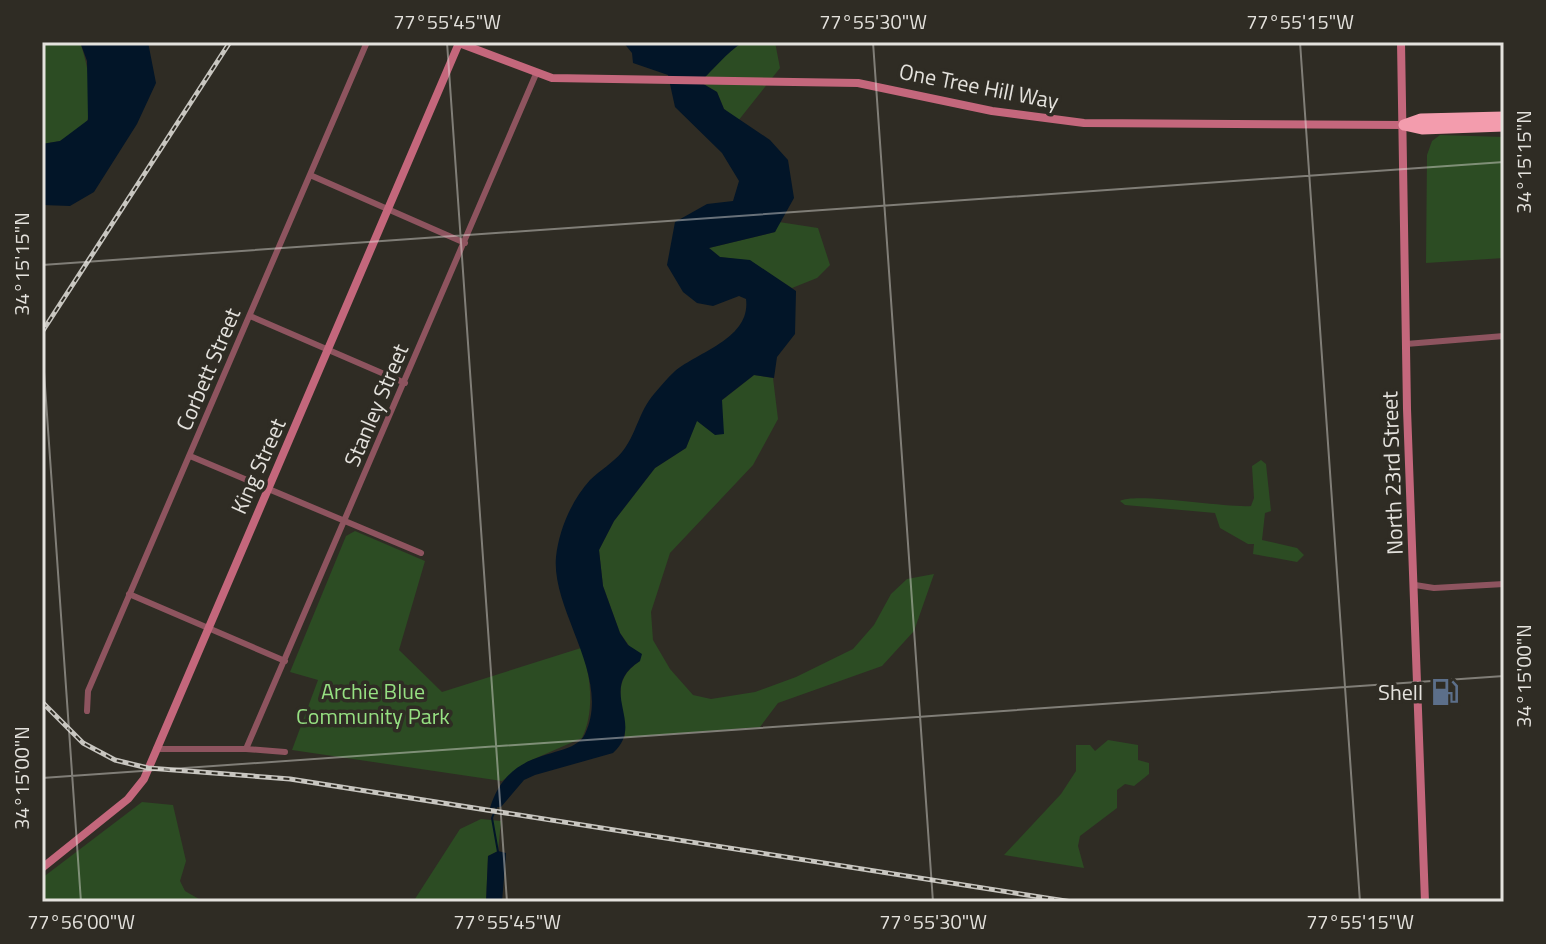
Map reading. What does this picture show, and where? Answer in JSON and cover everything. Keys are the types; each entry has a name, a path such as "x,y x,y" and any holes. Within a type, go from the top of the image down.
{"highway":[{"path":"1404,125 1421,119 1504,117"},
{"path":"1404,125 1422,129 1504,126"}],"street":[{"name":"Corbett Street","path":"87,711 88,691 367,42"},
{"name":"One Tree Hill Way","path":"458,42 536,74 563,79 881,85 992,111 1084,123 1404,125"},
{"name":"King Street","path":"42,868 128,799 144,779 458,42"},
{"name":"North 23rd Street","path":"1401,42 1406,344 1425,902"},
{"name":"Stanley Street","path":"246,749 536,74"},
{"path":"310,175 465,243"},
{"path":"250,316 405,383"},
{"path":"1406,344 1504,336"},
{"path":"190,456 421,553"},
{"path":"1415,585 1434,588 1504,584"},
{"path":"129,594 285,661"},
{"path":"156,749 285,752"}],"green space":[{"path":"42,42 80,42 90,94 86,124 60,141 42,144"},
{"path":"743,42 775,42 780,68 738,121 724,109 717,92 700,82"},
{"path":"1440,135 1504,137 1504,258 1426,263 1427,155 1432,141"},
{"path":"779,222 818,228 830,265 817,278 792,288 750,261 720,257 709,248 775,232"},
{"path":"754,375 773,378 778,419 753,465 670,553 651,612 653,640 670,669 693,695 711,699 755,692 796,677 853,649 874,625 891,594 907,579 934,574 914,631 882,666 778,703 760,727 625,737 621,685 630,669 640,661 620,633 603,586 599,550 614,521 655,468 686,448 697,420"},
{"path":"1261,460 1266,464 1271,511 1265,513 1262,540 1297,548 1304,555 1297,562 1253,554 1254,544 1248,544 1220,528 1215,513 1125,505 1120,501 1143,498 1251,506 1254,498 1252,466"},
{"name":"Archie Blue Community Park","path":"355,531 425,561 399,650 442,692 581,648 590,693 589,717 582,738 527,762 502,781 292,750 318,680 290,672 346,536"},
{"path":"1108,740 1138,745 1138,760 1149,763 1149,774 1134,786 1125,784 1117,790 1117,808 1080,836 1078,846 1084,868 1004,855 1061,794 1076,771 1076,745 1090,745 1095,751"},
{"path":"142,802 173,805 186,861 180,881 185,891 204,902 42,902 42,878"},
{"path":"481,819 501,821 498,851 488,856 486,902 413,902 460,829"}],"water":[{"path":"80,42 148,42 156,83 137,124 94,192 70,206 42,205 42,144 60,141 88,120 87,61"},
{"path":"623,42 743,42 700,82 717,92 724,109 770,140 788,160 794,198 775,232 709,248 720,257 750,260 796,291 795,334 777,357 774,378 754,375 722,400 724,434 715,435 697,421 686,448 655,468 614,521 599,550 603,586 620,633 628,645 642,654 622,683 625,730 622,742 613,753 524,780 501,807 490,808 499,787 511,773 525,763 578,743 585,734 591,712 591,690 586,667 557,578 558,546 572,506 590,480 622,452 649,401 667,379 732,334 741,324 745,312 746,299 739,296 713,306 697,303 683,292 667,265 675,222 707,204 733,201 739,181 722,153 675,107 668,75 633,63 632,53"},
{"path":"498,851 506,853 502,902 486,902 488,856"}],"waterway":[{"path":"496,808 492,818 498,852"}],"railway":[{"path":"42,332 230,42"},
{"path":"42,702 83,743 115,760 148,768 290,779 1072,902"}],"place":[{"name":"Shell","path":"1445,692"}]}
